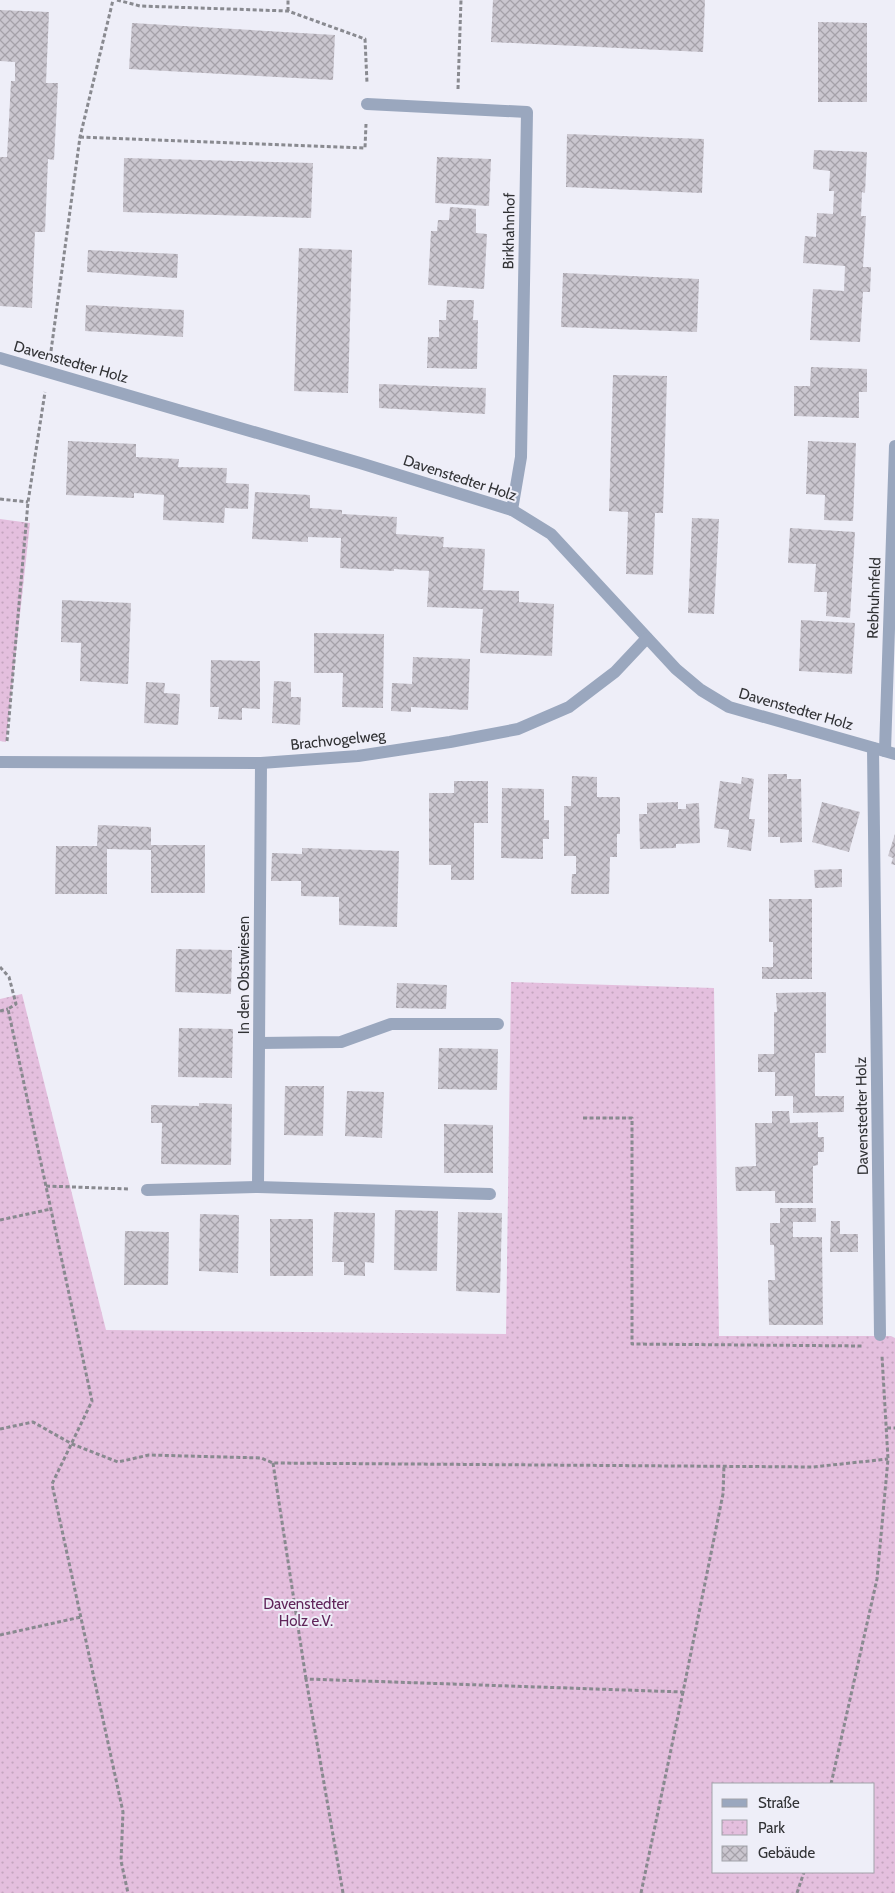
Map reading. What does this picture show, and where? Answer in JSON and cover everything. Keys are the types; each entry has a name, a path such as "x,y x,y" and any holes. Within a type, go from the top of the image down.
{"street":[{"name":"Birkhahnhof","path":"368,104 527,112 521,457 512,510"},
{"name":"Davenstedter Holz","path":"0,358 360,463 512,510 551,534 676,670 694,685 729,707 884,751 881,1340"},
{"name":"Rebhuhnfeld","path":"884,751 895,446"},
{"name":"Brachvogelweg","path":"3,761 261,764 358,756 450,742 518,729 569,707 615,672 647,638"},
{"name":"In den Obstwiesen","path":"258,1187 261,764"},
{"path":"260,1043 341,1042 391,1024 498,1024"},
{"path":"147,1190 258,1187 490,1194"}],"path":[{"path":"3,761 28,502 80,137 113,0"},
{"path":"80,137 365,148 368,104 365,39 288,11 140,6 118,0"},
{"path":"288,0 288,11"},
{"path":"458,108 461,0"},
{"path":"0,499 28,502"},
{"path":"0,967 9,977 16,1004 0,1011"},
{"path":"8,1009 92,1402 52,1484 123,1812 121,1861 128,1893"},
{"path":"583,1118 632,1118 632,1344 881,1340 888,1459 877,1579 831,1783"},
{"path":"46,1186 147,1190"},
{"path":"0,1220 51,1209"},
{"path":"0,1429 33,1422 72,1444 118,1462 149,1456 261,1458 273,1463 812,1467 888,1459"},
{"path":"887,1428 895,1428"},
{"path":"273,1463 306,1679 344,1893"},
{"path":"641,1893 724,1494 724,1465"},
{"path":"0,1635 81,1618"},
{"path":"306,1679 683,1692"},
{"path":"797,1893 804,1873"}],"green space":[{"path":"0,519 30,523 6,742 0,741"},
{"name":"Davenstedter Holz e.V.","path":"511,982 714,988 719,1336 891,1336 895,1338 895,1893 0,1893 0,999 22,994 106,1330 506,1334"}],"building":[{"path":"493,0 705,0 703,52 491,42"},
{"path":"0,10 49,12 46,83 58,83 54,160 48,159 45,232 35,232 32,308 0,306 0,157 7,157 11,81 15,81 15,62 0,61"},
{"path":"818,22 867,23 867,102 818,102"},
{"path":"132,23 335,35 333,80 129,69"},
{"path":"567,134 704,139 702,193 566,187"},
{"path":"814,150 867,152 865,193 862,192 861,216 866,216 863,267 871,267 870,292 863,292 860,342 810,340 813,289 844,291 845,266 803,263 805,236 816,237 817,213 833,214 834,191 829,191 830,171 813,169"},
{"path":"437,157 491,159 489,206 435,203"},
{"path":"124,158 313,163 311,218 123,212"},
{"path":"450,207 476,209 476,233 487,234 484,289 428,285 431,231 437,231 438,220 449,220"},
{"path":"299,248 352,250 348,393 294,391"},
{"path":"88,250 178,254 177,278 87,272"},
{"path":"563,273 699,279 697,332 561,327"},
{"path":"447,300 474,300 473,320 478,320 477,369 427,368 428,337 439,337 439,320 446,320"},
{"path":"86,305 184,310 183,337 85,331"},
{"path":"811,367 867,369 867,392 859,392 859,418 794,416 794,386 810,386"},
{"path":"613,375 667,376 663,513 655,513 653,575 626,574 628,512 609,511"},
{"path":"379,384 486,388 485,414 379,408"},
{"path":"68,441 136,444 136,457 179,459 178,467 227,468 226,483 249,484 248,509 225,508 224,523 163,520 164,495 134,493 134,498 66,495"},
{"path":"808,441 856,443 853,521 824,520 825,495 806,494"},
{"path":"255,492 310,495 310,508 342,510 342,514 397,517 396,534 444,537 443,547 485,549 483,590 519,591 519,602 554,604 552,656 480,653 483,609 427,607 429,571 340,568 341,538 308,537 308,542 252,539"},
{"path":"692,518 719,519 714,614 688,613"},
{"path":"790,528 855,532 850,618 826,616 827,592 814,592 816,564 788,563"},
{"path":"62,600 131,603 128,684 80,681 81,643 61,642"},
{"path":"801,620 855,623 852,674 799,671"},
{"path":"314,633 384,634 383,708 342,707 343,673 314,673"},
{"path":"413,657 470,659 468,710 411,707 411,712 391,711 392,683 412,684"},
{"path":"211,660 260,661 260,709 242,708 242,720 218,719 219,707 210,707"},
{"path":"274,681 291,682 291,697 301,697 300,725 272,723"},
{"path":"146,682 165,683 164,693 180,694 178,725 144,723"},
{"path":"768,774 787,774 787,779 801,779 802,842 780,843 780,837 768,837"},
{"path":"572,776 597,777 597,797 620,797 620,834 617,834 617,857 610,857 609,894 571,894 572,874 576,874 576,856 564,856 564,806 571,806"},
{"path":"742,777 754,779 749,819 755,819 751,851 727,847 729,830 714,828 720,781 741,784"},
{"path":"454,781 488,781 488,823 474,823 474,880 451,880 451,865 429,865 429,793 454,793"},
{"path":"502,788 544,789 544,820 549,820 549,839 543,839 543,859 501,858"},
{"path":"678,802 678,809 686,809 686,804 699,803 700,843 676,844 676,848 640,849 639,814 647,814 647,803"},
{"path":"822,802 860,812 849,852 812,842"},
{"path":"98,825 151,827 151,845 205,845 205,893 151,893 151,850 107,849 107,894 55,894 56,846 97,846"},
{"path":"895,834 895,865 891,864 893,858 888,856"},
{"path":"302,848 399,851 397,927 339,925 339,897 301,896 301,881 271,881 272,853 302,854"},
{"path":"842,869 842,887 815,888 814,870"},
{"path":"769,899 812,899 812,979 762,979 762,967 773,967 773,942 769,942"},
{"path":"176,949 232,950 231,994 175,992"},
{"path":"397,983 447,985 446,1009 396,1008"},
{"path":"826,992 826,1053 815,1053 815,1096 844,1096 844,1112 793,1113 793,1096 775,1096 775,1072 758,1072 758,1054 774,1054 774,1012 777,1012 776,993"},
{"path":"179,1028 233,1029 232,1078 178,1077"},
{"path":"439,1048 498,1049 497,1090 438,1089"},
{"path":"285,1086 324,1086 323,1136 284,1135"},
{"path":"347,1091 384,1092 382,1138 345,1136"},
{"path":"199,1103 232,1104 231,1165 161,1164 162,1123 151,1123 151,1105 199,1106"},
{"path":"772,1111 789,1111 790,1123 818,1122 818,1137 824,1137 824,1152 818,1152 818,1165 813,1166 813,1203 775,1203 775,1191 736,1191 735,1167 756,1166 755,1123 772,1123"},
{"path":"444,1124 493,1125 493,1173 444,1173"},
{"path":"780,1208 816,1208 816,1222 793,1222 793,1237 822,1237 823,1325 769,1325 768,1280 775,1280 774,1245 770,1245 770,1223 780,1223"},
{"path":"395,1210 438,1211 437,1271 394,1270"},
{"path":"334,1212 375,1213 374,1263 365,1262 365,1276 344,1275 344,1262 332,1262"},
{"path":"458,1212 502,1213 500,1293 456,1291"},
{"path":"200,1214 239,1215 238,1273 199,1271"},
{"path":"270,1219 313,1219 313,1276 270,1276"},
{"path":"831,1221 840,1221 840,1234 858,1234 858,1252 830,1252"},
{"path":"125,1231 169,1232 168,1285 124,1285"}]}
